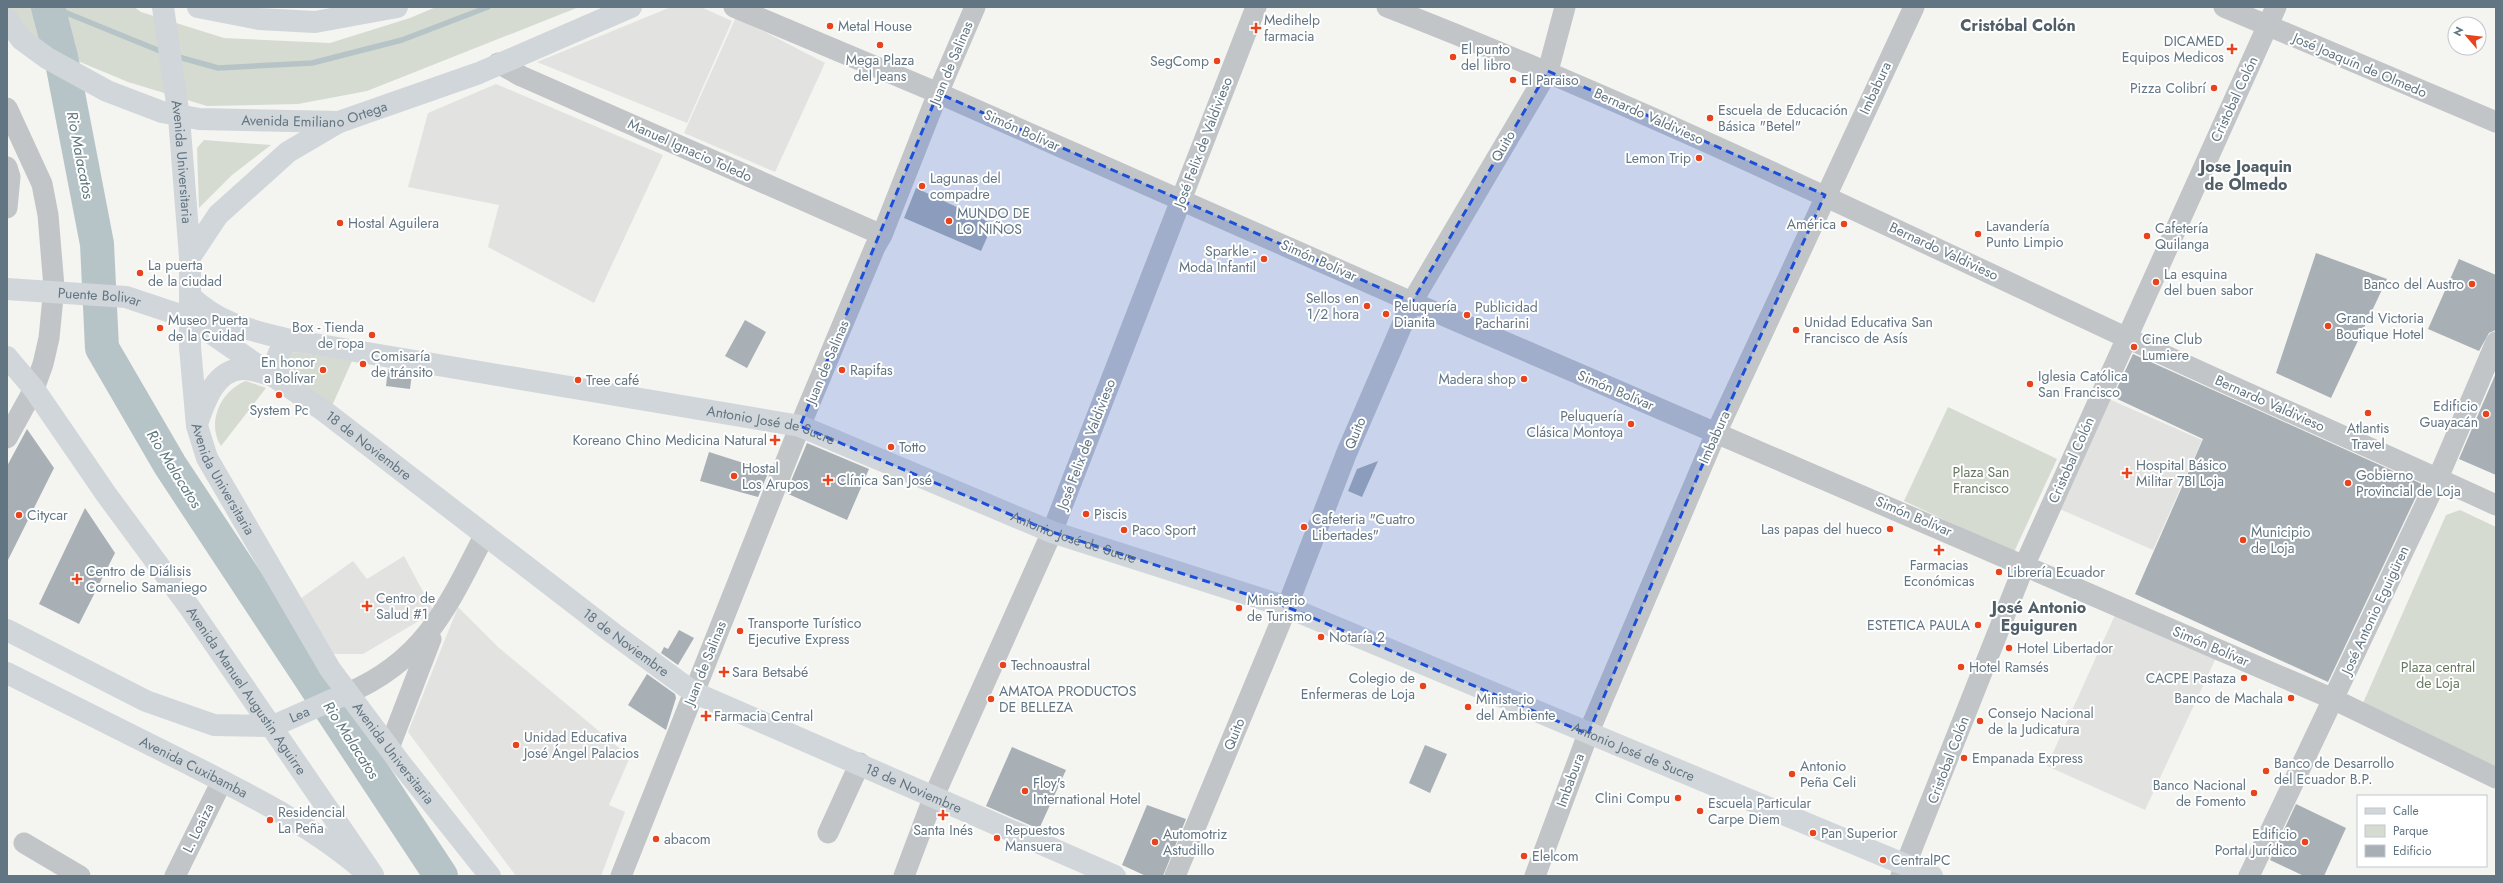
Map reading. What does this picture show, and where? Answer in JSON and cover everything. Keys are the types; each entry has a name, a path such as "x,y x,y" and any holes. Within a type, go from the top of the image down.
{"street":[{"name":"Avenida Universitaria","path":"163,7 179,116 190,257 191,296 189,318 197,426 207,458 330,669 389,748 490,876"},
{"path":"198,7 259,19 315,22 397,7"},
{"name":"Avenida Emiliano Ortega","path":"7,19 21,39 47,58 70,72 107,92 179,116 199,119 340,122 479,73 498,63 631,7"},
{"name":"Simón Bolívar","path":"734,7 938,93 1412,302 2025,564 2333,698 2496,778"},
{"name":"Juan de Salinas","path":"621,876 800,426 875,247 882,235 938,93 975,7"},
{"name":"José Felix de Valdivieso","path":"904,876 934,796 1052,532 1256,7"},
{"name":"Bernardo Valdivieso","path":"1387,7 1548,71 1825,195 2126,337 2496,505"},
{"name":"Quito","path":"1175,876 1287,607 1346,452 1412,302 1548,71 1565,7"},
{"name":"Imbabura","path":"1535,876 1588,734 1716,433 1825,195 1914,7"},
{"name":"José Joaquín de Olmedo","path":"2224,7 2267,27 2496,122"},
{"name":"Cristobal Colón","path":"1904,870 2025,564 2276,7"},
{"name":"Manuel Ignacio Toledo","path":"498,63 521,76 882,235"},
{"path":"7,108 42,184 48,215 54,297 49,338 34,389 7,438"},
{"path":"190,257 218,215 288,152 340,122"},
{"path":"7,167 10,177 7,208"},
{"name":"Puente Bolivar","path":"11,290 126,297 189,318"},
{"name":"Antonio José de Sucre","path":"191,296 206,311 234,326 290,340 800,426 1052,532 1287,607 1904,870 1932,876"},
{"name":"18 de Noviembre","path":"189,318 324,411 693,692 860,763 1115,876"},
{"path":"197,426 212,388 226,373 242,369 277,378 275,364 276,355 290,340"},
{"name":"José Antonio Eguigüren","path":"2249,876 2438,478 2496,342"},
{"name":"Avenida Manuel Augustin Aguirre","path":"7,357 34,389 273,726 374,876"},
{"path":"348,693 369,684 395,668 425,638 439,618 485,534"},
{"path":"389,748 439,618"},
{"path":"7,630 146,701 214,724 273,726"},
{"name":"Avenida Cuxibamba","path":"7,673 222,781 301,825 335,847 370,876"},
{"name":"Lea","path":"273,726 348,693"},
{"path":"828,833 860,763"},
{"name":"L. Loaiza","path":"175,876 222,781"},
{"path":"24,843 80,876"}],"highlighted area":[{"path":"1548,71 1825,195 1716,433 1588,734 1287,607 1052,532 800,426 938,93 1412,302"}],"shaded area":[{"path":"671,7 701,7 732,21 687,123 537,62"},
{"path":"736,17 825,63 775,172 684,133"},
{"path":"496,84 663,155 594,303 488,247 499,205 408,187 428,113"},
{"name":"Hospital Básico Militar 7BI Loja","path":"2102,396 2202,440 2153,550 2053,506"},
{"name":"Centro de Salud #1","path":"404,556 434,612 363,654 332,654 300,599 353,561 367,579"},
{"name":"Unidad Educativa José Ángel Palacios","path":"458,607 498,647 630,757 609,805 625,812 601,876 516,876 408,732"},
{"path":"2115,615 2216,658 2145,810 2047,766"}],"green space":[{"path":"7,7 134,7 141,12 224,38 330,43 410,18 436,7 579,7 367,91 298,104 207,106 128,82 30,41"},
{"path":"204,140 271,145 232,175 199,208 197,148"},
{"path":"296,352 352,361 331,408 284,371 288,353"},
{"path":"246,381 266,388 221,446 215,427 218,408 229,392 237,385"},
{"name":"Plaza San Francisco","path":"1948,407 2057,459 2014,552 1904,501"},
{"name":"Plaza central de Loja","path":"2460,510 2496,527 2496,768 2363,703 2446,515"}],"building":[{"name":"MUNDO DE LO NIÑOS","path":"916,188 993,224 981,251 904,218"},
{"name":"Grand Victoria Boutique Hotel","path":"2316,253 2387,279 2331,398 2276,373"},
{"path":"2459,259 2496,275 2496,330 2489,333 2479,351 2428,329"},
{"path":"745,320 766,332 747,368 725,356"},
{"name":"Municipio de Loja","path":"2133,354 2422,484 2328,682 2135,594 2203,439 2113,397"},
{"path":"388,369 412,373 410,389 386,386"},
{"name":"Edificio Guayacán","path":"2496,373 2496,475 2459,459"},
{"name":"Citycar","path":"27,429 54,468 7,562 7,466"},
{"name":"Clínica San José","path":"807,443 869,469 847,520 786,493"},
{"name":"Hostal Los Arupos","path":"709,452 769,471 758,497 700,481"},
{"path":"1378,461 1362,497 1348,491 1357,469"},
{"name":"Centro de Diálisis Cornelio Samaniego","path":"85,508 115,553 79,624 39,604"},
{"path":"679,630 694,638 678,665 661,653 664,647 668,649"},
{"path":"647,674 675,694 676,698 666,730 628,705"},
{"path":"1425,745 1447,754 1430,793 1409,783"},
{"name":"Floy's International Hotel","path":"1012,747 1066,770 1039,829 986,806"},
{"name":"Edificio Portal Jurídico","path":"2296,804 2346,828 2324,876 2304,876 2270,860"},
{"name":"Automotriz Astudillo","path":"1147,805 1186,819 1163,876 1146,876 1122,865"}],"waterway":[{"name":"Rio Malacatos","path":"48,7 61,57 97,244 102,348 170,465 441,876"},
{"path":"52,7 165,53"},
{"path":"175,56 218,68 312,63 402,40 488,7"}],"place":[{"name":"Metal House","path":"830,26"},
{"name":"Medihelp farmacia","path":"1256,28"},
{"name":"Mega Plaza del Jeans","path":"880,45"},
{"name":"DICAMED Equipos Medicos","path":"2232,49"},
{"name":"El punto del libro","path":"1453,57"},
{"name":"SegComp","path":"1217,61"},
{"name":"El Paraiso","path":"1513,80"},
{"name":"Pizza Colibrí","path":"2214,88"},
{"name":"Escuela de Educación Básica \"Betel\"","path":"1710,118"},
{"name":"Lemon Trip","path":"1699,158"},
{"name":"Lagunas del compadre","path":"922,186"},
{"name":"MUNDO DE LO NIÑOS","path":"949,221"},
{"name":"Hostal Aguilera","path":"340,223"},
{"name":"América","path":"1844,224"},
{"name":"Lavandería Punto Limpio","path":"1978,234"},
{"name":"Cafetería Quilanga","path":"2147,236"},
{"name":"Sparkle - Moda Infantil","path":"1264,259"},
{"name":"La puerta de la ciudad","path":"140,273"},
{"name":"La esquina del buen sabor","path":"2156,282"},
{"name":"Banco del Austro","path":"2472,284"},
{"name":"Sellos en 1/2 hora","path":"1367,306"},
{"name":"Peluquería Dianita","path":"1386,314"},
{"name":"Publicidad Pacharini","path":"1467,315"},
{"name":"Grand Victoria Boutique Hotel","path":"2328,326"},
{"name":"Museo Puerta de la Cuidad","path":"160,328"},
{"name":"Unidad Educativa San Francisco de Asís","path":"1796,330"},
{"name":"Box - Tienda de ropa","path":"372,335"},
{"name":"Cine Club Lumiere","path":"2134,347"},
{"name":"Comisaría de tránsito","path":"363,364"},
{"name":"En honor a Bolívar","path":"323,370"},
{"name":"Rapifas","path":"842,370"},
{"name":"Madera shop","path":"1524,379"},
{"name":"Tree café","path":"578,380"},
{"name":"Iglesia Católica San Francisco","path":"2030,384"},
{"name":"System Pc","path":"279,395"},
{"name":"Atlantis Travel","path":"2368,413"},
{"name":"Edificio Guayacán","path":"2486,414"},
{"name":"Peluquería Clásica Montoya","path":"1631,424"},
{"name":"Koreano Chino Medicina Natural","path":"775,440"},
{"name":"Totto","path":"891,447"},
{"name":"Hospital Básico Militar 7BI Loja","path":"2127,473"},
{"name":"Hostal Los Arupos","path":"734,476"},
{"name":"Clínica San José","path":"828,480"},
{"name":"Gobierno Provincial de Loja","path":"2348,483"},
{"name":"Piscis","path":"1086,514"},
{"name":"Citycar","path":"19,515"},
{"name":"Cafeteria \"Cuatro Libertades\"","path":"1304,527"},
{"name":"Las papas del hueco","path":"1890,529"},
{"name":"Paco Sport","path":"1124,530"},
{"name":"Municipio de Loja","path":"2243,540"},
{"name":"Farmacias Económicas","path":"1939,550"},
{"name":"Librería Ecuador","path":"1999,572"},
{"name":"Centro de Diálisis Cornelio Samaniego","path":"77,579"},
{"name":"Centro de Salud #1","path":"367,606"},
{"name":"Ministerio de Turismo","path":"1239,608"},
{"name":"ESTETICA PAULA","path":"1978,625"},
{"name":"Transporte Turístico Ejecutive Express","path":"740,631"},
{"name":"Notaría 2","path":"1321,637"},
{"name":"Hotel Libertador","path":"2009,648"},
{"name":"Technoaustral","path":"1003,665"},
{"name":"Hotel Ramsés","path":"1961,667"},
{"name":"Sara Betsabé","path":"724,672"},
{"name":"CACPE Pastaza","path":"2244,678"},
{"name":"Colegio de Enfermeras de Loja","path":"1423,686"},
{"name":"Banco de Machala","path":"2291,698"},
{"name":"AMATOA PRODUCTOS DE BELLEZA","path":"991,699"},
{"name":"Ministerio del Ambiente","path":"1468,707"},
{"name":"Farmacia Central","path":"706,716"},
{"name":"Consejo Nacional de la Judicatura","path":"1980,721"},
{"name":"Unidad Educativa José Ángel Palacios","path":"516,745"},
{"name":"Empanada Express","path":"1964,758"},
{"name":"Banco de Desarrollo del Ecuador B.P.","path":"2266,771"},
{"name":"Antonio Peña Celi","path":"1792,774"},
{"name":"Floy's International Hotel","path":"1025,791"},
{"name":"Banco Nacional de Fomento","path":"2254,793"},
{"name":"Clini Compu","path":"1678,798"},
{"name":"Escuela Particular Carpe Diem","path":"1700,811"},
{"name":"Santa Inés","path":"943,815"},
{"name":"Residencial La Peña","path":"270,820"},
{"name":"Pan Superior","path":"1813,833"},
{"name":"Repuestos Mansuera","path":"997,838"},
{"name":"abacom","path":"656,839"},
{"name":"Automotriz Astudillo","path":"1155,842"},
{"name":"Edificio Portal Jurídico","path":"2305,842"},
{"name":"Elelcom","path":"1524,856"},
{"name":"CentralPC","path":"1883,860"}],"district":[{"name":"Cristóbal Colón","path":"2018,25"},
{"name":"Jose Joaquin de Olmedo","path":"2246,175"},
{"name":"José Antonio Eguiguren","path":"2039,616"}]}
